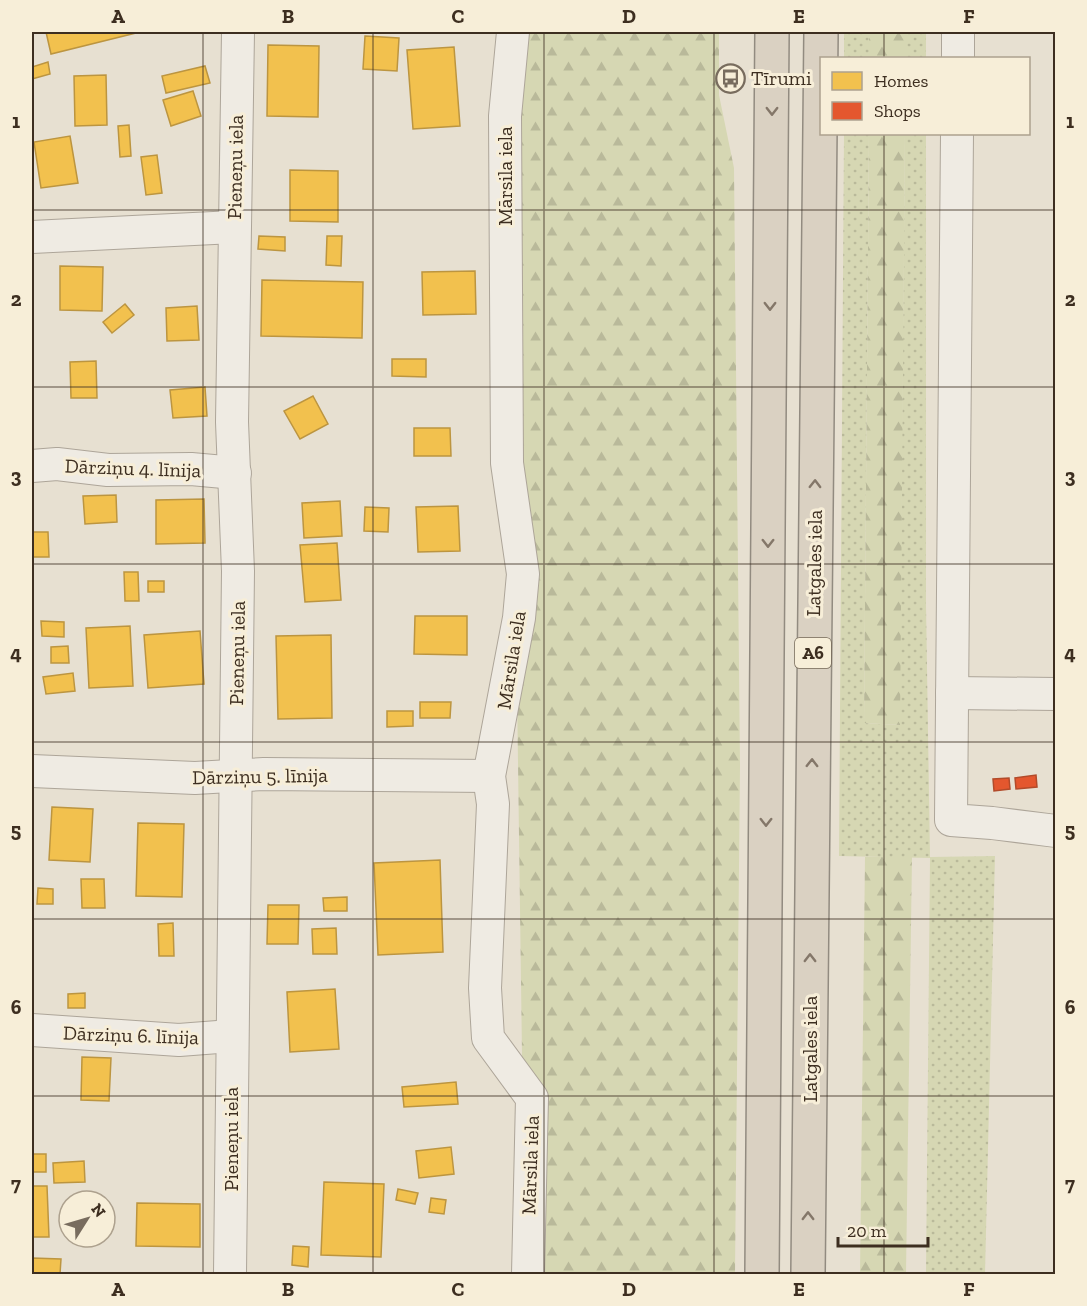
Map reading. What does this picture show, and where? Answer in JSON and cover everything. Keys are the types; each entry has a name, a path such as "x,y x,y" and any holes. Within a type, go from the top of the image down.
{"highway":[{"name":"A6","path":"762,1275 772,32"},
{"name":"Latgales iela","path":"821,32 821,57"},
{"name":"Latgales iela","path":"808,1275 820,128"}],"street":[{"name":"Pieneņu iela","path":"230,1275 238,572 232,422 238,32"},
{"name":"Mārsila iela","path":"513,32 505,116 507,463 523,574 519,618 489,776 493,804 485,988 488,1038 532,1098 528,1275"},
{"path":"958,32 958,57"},
{"path":"957,135 951,820 1056,831"},
{"path":"32,237 234,227"},
{"name":"Dārziņu 4. līnija","path":"32,466 57,464 108,471 191,469 235,473"},
{"path":"952,693 1056,694"},
{"name":"Dārziņu 5. līnija","path":"32,771 195,778 264,774 489,776"},
{"name":"Dārziņu 6. līnija","path":"32,1030 179,1040 231,1036"}],"green space":[{"path":"508,32 719,32 719,95 734,168 740,766 735,1274 525,1274"},
{"path":"844,32 869,32 869,57 844,57"},
{"path":"869,32 906,32 906,57 869,57"},
{"path":"906,32 926,32 926,57 906,57"},
{"path":"844,135 869,135 864,723 899,725 905,135 926,135 926,605 930,857 995,856 985,1274 926,1274 930,858 839,856"},
{"path":"869,135 905,135 900,725 864,723"},
{"path":"865,857 912,857 906,1274 860,1274"}],"building: Homes":[{"path":"46,32 140,32 51,54"},
{"path":"365,36 399,38 397,71 363,69"},
{"path":"268,45 319,46 318,117 267,116"},
{"path":"454,47 460,126 413,129 407,50"},
{"path":"48,62 50,74 32,79 32,67"},
{"path":"205,66 210,83 166,93 162,76"},
{"path":"106,75 107,125 75,126 74,76"},
{"path":"193,91 201,116 171,126 163,100"},
{"path":"129,125 131,156 120,157 118,126"},
{"path":"70,136 78,183 41,188 34,142"},
{"path":"157,155 162,193 146,195 141,157"},
{"path":"290,170 338,171 338,222 290,221"},
{"path":"259,236 285,237 285,251 258,249"},
{"path":"327,236 342,236 341,266 326,265"},
{"path":"60,266 103,267 102,311 60,310"},
{"path":"475,271 476,314 423,315 422,272"},
{"path":"262,280 363,282 362,338 261,336"},
{"path":"125,304 134,315 112,333 103,322"},
{"path":"197,306 199,340 167,341 166,308"},
{"path":"392,359 426,359 426,377 392,376"},
{"path":"96,361 97,398 71,398 70,362"},
{"path":"205,387 207,416 173,418 170,390"},
{"path":"313,396 328,424 300,439 284,411"},
{"path":"414,428 450,428 451,456 414,456"},
{"path":"116,495 117,522 85,524 83,496"},
{"path":"204,499 205,543 156,544 156,500"},
{"path":"340,501 342,536 304,538 302,503"},
{"path":"458,506 460,551 418,552 416,507"},
{"path":"365,507 389,508 388,532 364,531"},
{"path":"32,532 48,532 49,557 32,557"},
{"path":"337,543 341,600 305,602 300,545"},
{"path":"124,572 138,572 139,601 125,601"},
{"path":"148,581 164,581 164,592 148,592"},
{"path":"415,616 467,616 467,655 414,654"},
{"path":"41,621 64,622 64,637 42,636"},
{"path":"130,626 133,686 89,688 86,628"},
{"path":"200,631 204,684 148,688 144,635"},
{"path":"331,635 332,718 278,719 276,636"},
{"path":"68,646 69,663 51,663 51,647"},
{"path":"73,673 75,691 46,694 43,677"},
{"path":"420,702 451,702 450,718 420,718"},
{"path":"387,711 413,711 413,726 387,727"},
{"path":"52,807 93,809 90,862 49,860"},
{"path":"138,823 184,824 182,897 136,896"},
{"path":"440,860 443,952 378,955 374,863"},
{"path":"81,879 104,879 105,908 82,908"},
{"path":"38,888 53,889 53,904 37,904"},
{"path":"347,897 347,911 324,911 323,898"},
{"path":"268,905 299,905 298,944 267,944"},
{"path":"173,923 174,956 159,956 158,924"},
{"path":"336,928 337,954 313,954 312,929"},
{"path":"335,989 339,1049 290,1052 287,992"},
{"path":"85,993 85,1008 68,1008 68,994"},
{"path":"82,1057 111,1058 109,1101 81,1100"},
{"path":"456,1082 458,1104 404,1107 402,1087"},
{"path":"451,1147 454,1174 419,1178 416,1151"},
{"path":"32,1154 46,1154 46,1172 32,1172"},
{"path":"84,1161 85,1182 54,1183 53,1163"},
{"path":"324,1182 384,1184 381,1257 321,1255"},
{"path":"32,1186 47,1186 49,1237 32,1237"},
{"path":"398,1189 418,1193 415,1204 396,1200"},
{"path":"431,1198 446,1200 444,1214 429,1212"},
{"path":"137,1203 200,1204 200,1247 136,1246"},
{"path":"293,1246 309,1247 308,1267 292,1265"},
{"path":"32,1258 61,1259 60,1274 32,1274"}],"building: Shops":[{"path":"1036,775 1037,787 1016,789 1015,778"},
{"path":"1009,778 1010,789 994,791 993,779"}],"place":[{"name":"Tīrumi","path":"730,78"}]}
